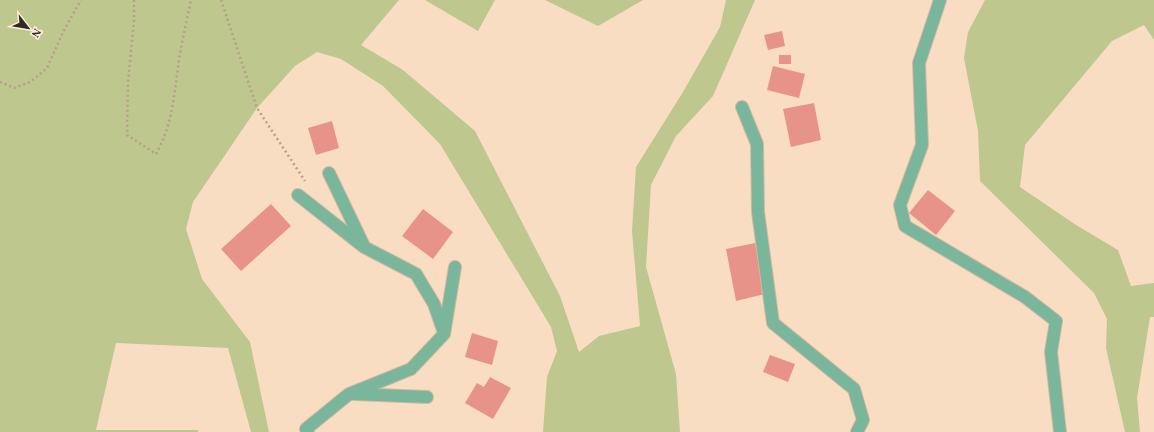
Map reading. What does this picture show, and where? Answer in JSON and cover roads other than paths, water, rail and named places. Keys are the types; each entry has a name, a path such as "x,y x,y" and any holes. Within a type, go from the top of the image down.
{"street":[{"path":"940,0 919,63 922,145 900,205 905,226 1025,297 1056,321 1051,352 1060,432"},
{"path":"742,107 757,144 758,212 773,323 854,390 863,420 857,432"},
{"path":"329,173 364,247"},
{"path":"298,195 364,247 416,274 434,304 444,334"},
{"path":"308,432 306,429 349,394 411,369 444,334 455,267"},
{"path":"349,394 426,397"}]}
